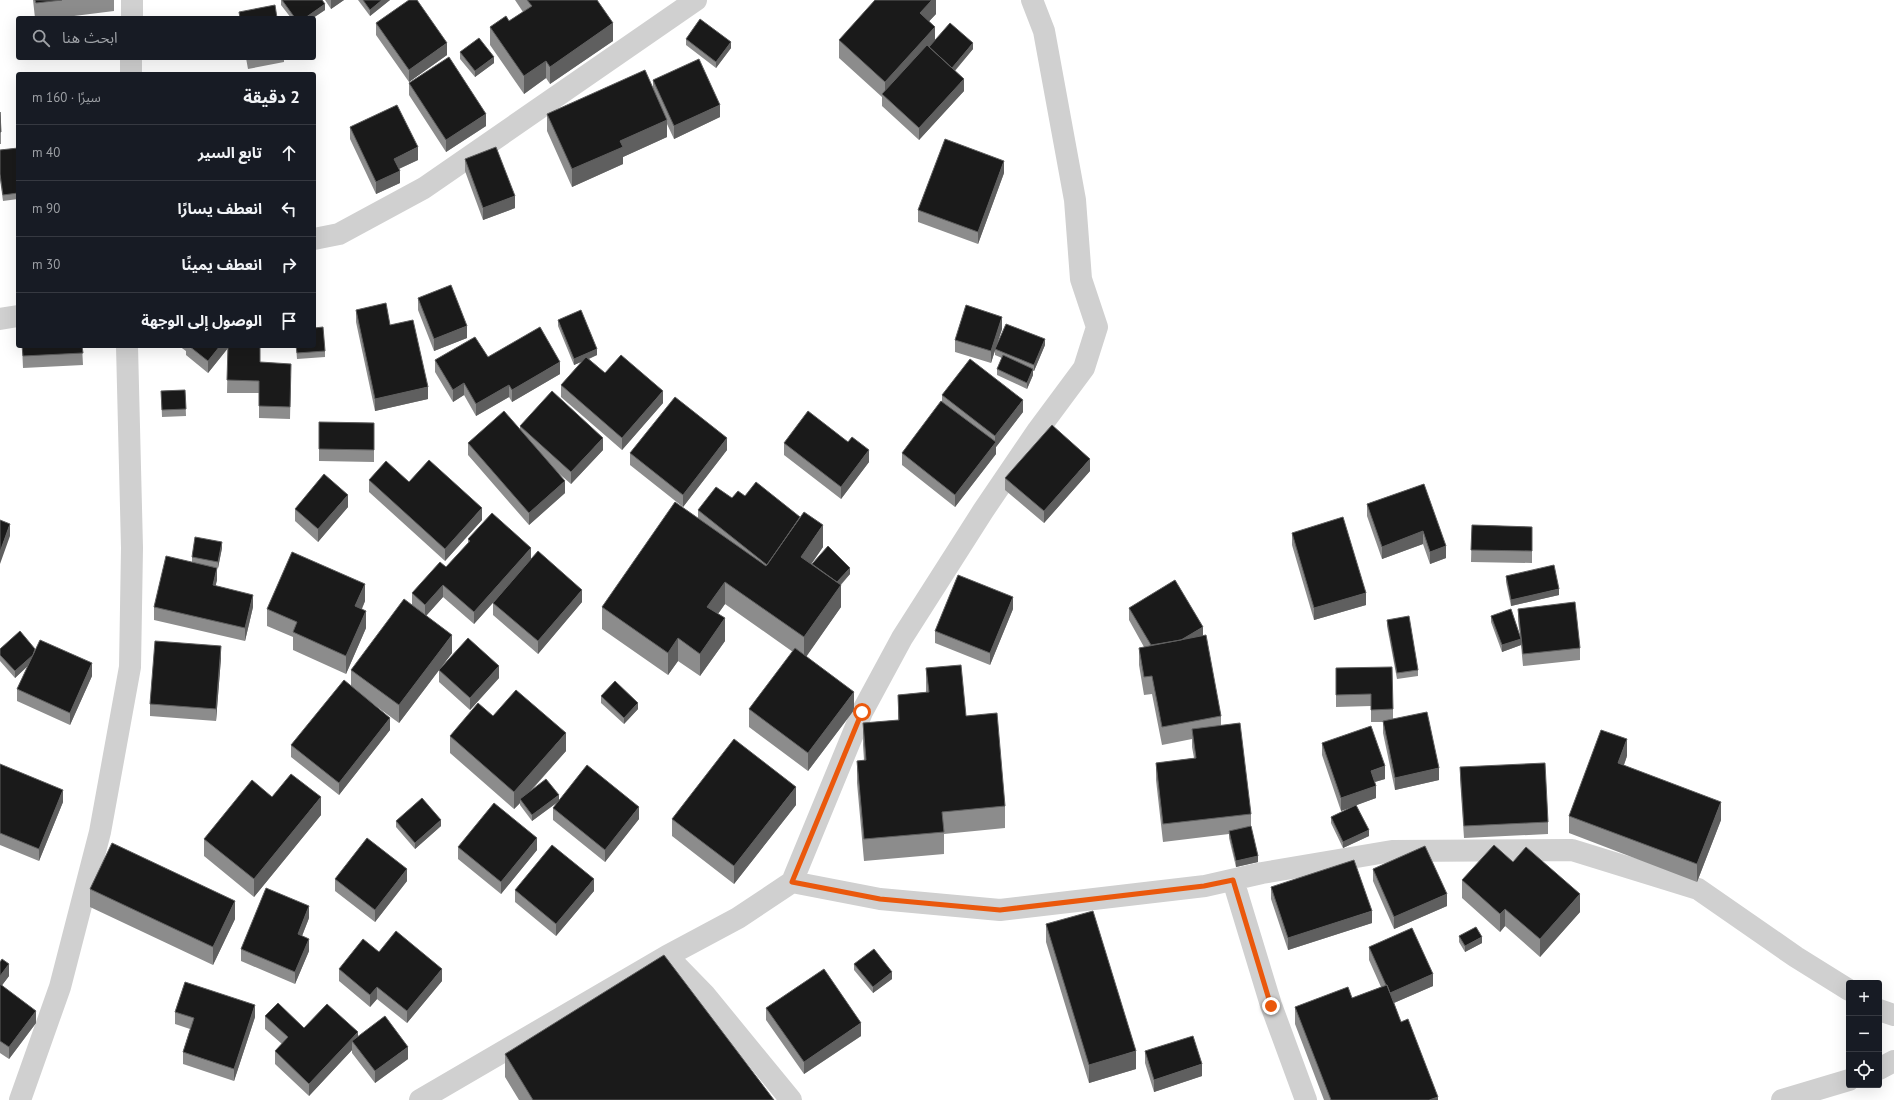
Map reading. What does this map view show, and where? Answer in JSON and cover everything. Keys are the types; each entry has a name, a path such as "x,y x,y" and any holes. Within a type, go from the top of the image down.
{"street":[{"path":"132,0 132,16"},
{"path":"316,239 339,234 424,188 696,0"},
{"path":"420,1100 667,956 738,918 792,882 862,712 902,638 983,511 1038,430 1084,368 1097,327 1082,279 1075,200 1044,31 1032,0"},
{"path":"131,60 131,72"},
{"path":"0,319 16,316"},
{"path":"20,1100 60,987 94,856 100,832 130,667 132,548 127,348"},
{"path":"792,882 880,899 1000,910 1204,886 1262,873 1392,851 1572,850 1698,889 1796,957 1846,988"},
{"path":"1233,880 1271,1006 1306,1100"},
{"path":"667,956 705,995 791,1100"},
{"path":"1882,1011 1894,1015"},
{"path":"1882,1067 1894,1061"},
{"path":"1782,1100 1846,1081"}],"building":[{"path":"35,0 62,0 36,3"},
{"path":"282,0 322,0 325,4 308,16 294,16"},
{"path":"363,0 382,0 370,10"},
{"path":"409,0 417,0 447,43 409,70 376,23"},
{"path":"527,0 597,0 613,23 550,67 546,61 524,76 490,27 506,16 509,21 532,6"},
{"path":"875,0 932,0 920,13 935,27 885,82 839,40"},
{"path":"275,5 277,16 240,16 239,12"},
{"path":"700,19 731,42 716,62 686,39"},
{"path":"950,23 973,43 952,68 929,47"},
{"path":"479,38 494,57 475,71 460,52"},
{"path":"927,45 964,79 919,128 882,94"},
{"path":"449,57 486,114 446,140 409,83"},
{"path":"699,59 720,105 674,126 653,80"},
{"path":"645,70 667,120 620,141 623,147 572,169 547,114"},
{"path":"397,105 418,147 394,159 400,171 376,182 350,127"},
{"path":"945,139 1004,161 978,232 918,210"},
{"path":"496,147 515,196 483,208 465,159"},
{"path":"16,148 16,193 3,195 0,174 0,150"},
{"path":"451,285 467,326 434,339 418,298"},
{"path":"386,303 390,325 413,320 428,387 375,399 356,310"},
{"path":"966,305 1002,317 991,351 955,340"},
{"path":"581,310 597,349 574,359 558,320"},
{"path":"1006,324 1045,339 1034,365 995,349"},
{"path":"323,327 325,351 297,353 296,348 316,348 316,328"},
{"path":"540,327 560,362 512,390 509,385 476,404 464,383 453,390 435,360 475,337 488,357"},
{"path":"22,348 82,348 83,353 23,356"},
{"path":"192,348 218,348 208,361"},
{"path":"228,348 260,348 260,362 291,364 290,407 259,406 259,381 227,380"},
{"path":"621,355 663,391 622,438 561,385 586,357 605,373"},
{"path":"1003,355 1033,369 1027,383 997,369"},
{"path":"970,359 1023,400 995,436 942,395"},
{"path":"185,390 186,409 162,410 161,391"},
{"path":"552,391 603,438 571,472 520,426"},
{"path":"675,397 727,438 683,495 630,453"},
{"path":"941,401 996,442 955,495 902,453"},
{"path":"504,411 565,481 529,513 468,443"},
{"path":"808,411 848,442 852,437 869,450 841,487 784,443"},
{"path":"319,422 374,423 374,450 319,449"},
{"path":"1052,425 1090,459 1044,511 1005,478"},
{"path":"429,460 482,508 445,549 369,480 386,461 409,482"},
{"path":"324,474 348,495 318,529 295,509"},
{"path":"756,482 800,517 767,565 698,510 716,487 732,498 738,491 745,496"},
{"path":"1424,484 1446,546 1430,552 1423,531 1382,547 1367,504"},
{"path":"675,502 766,566 804,512 823,525 801,557 841,585 804,637 725,582 707,607 725,618 700,654 678,638 668,653 602,607"},
{"path":"492,513 531,548 474,612 443,585 425,605 412,593 440,562 446,567 470,541 468,539"},
{"path":"1343,517 1366,593 1314,608 1292,533"},
{"path":"0,520 10,524 0,552"},
{"path":"1472,525 1532,527 1532,551 1471,550"},
{"path":"195,537 222,542 218,562 192,557"},
{"path":"828,546 850,568 837,582 812,564"},
{"path":"538,551 582,590 538,641 493,603"},
{"path":"292,552 365,584 355,606 366,611 346,656 293,632 297,622 267,609"},
{"path":"166,556 217,568 213,585 253,595 245,628 154,607"},
{"path":"1554,565 1559,589 1511,600 1506,576"},
{"path":"958,575 1013,597 990,653 935,631"},
{"path":"1175,580 1203,627 1181,640 1151,645 1129,608"},
{"path":"404,599 452,635 399,705 351,670"},
{"path":"1575,602 1580,648 1523,654 1518,609"},
{"path":"1511,609 1521,639 1502,645 1491,616"},
{"path":"1409,616 1418,670 1397,673 1387,620"},
{"path":"20,631 35,649 33,655 15,671 0,655 0,649"},
{"path":"1206,635 1221,716 1162,727 1152,676 1144,677 1139,648"},
{"path":"468,638 499,666 470,698 439,670"},
{"path":"40,640 92,663 70,713 17,689"},
{"path":"155,641 221,646 216,709 150,704"},
{"path":"795,648 854,692 808,753 749,709"},
{"path":"961,665 966,716 997,713 1005,806 942,812 944,832 864,839 857,761 866,760 863,723 899,720 898,695 929,692 926,668"},
{"path":"1392,667 1393,709 1371,710 1371,694 1336,695 1336,668"},
{"path":"344,680 390,718 339,783 291,745"},
{"path":"615,681 638,703 624,718 601,696"},
{"path":"516,690 566,733 514,792 450,736 478,703 493,716"},
{"path":"1427,712 1439,768 1395,778 1383,721"},
{"path":"1240,723 1251,814 1163,824 1156,763 1196,758 1192,729"},
{"path":"1371,726 1385,766 1371,771 1376,786 1341,798 1322,743"},
{"path":"1601,730 1627,739 1618,763 1721,802 1697,864 1569,816"},
{"path":"734,739 796,787 734,866 672,819"},
{"path":"1545,763 1548,822 1464,826 1460,767"},
{"path":"0,764 63,790 39,849 0,833"},
{"path":"587,765 639,807 605,850 553,808"},
{"path":"291,774 321,797 254,879 204,839 252,780 272,797"},
{"path":"546,779 559,795 532,815 520,799"},
{"path":"422,798 441,820 415,843 396,821"},
{"path":"494,803 537,838 501,882 458,847"},
{"path":"1356,805 1369,830 1343,842 1331,817"},
{"path":"1251,826 1258,856 1236,861 1229,831"},
{"path":"367,838 407,869 375,910 335,879"},
{"path":"112,843 235,901 213,947 90,889"},
{"path":"552,845 594,879 556,924 515,890"},
{"path":"1494,845 1513,862 1526,847 1580,894 1540,939 1505,909 1500,914 1462,880"},
{"path":"1425,846 1447,894 1394,917 1373,869"},
{"path":"1354,860 1372,911 1288,938 1271,887"},
{"path":"266,888 309,906 298,934 309,939 295,972 241,949"},
{"path":"1093,911 1136,1051 1089,1065 1046,924"},
{"path":"1476,927 1482,937 1465,946 1459,936"},
{"path":"1412,928 1433,974 1390,993 1369,947"},
{"path":"396,931 442,969 407,1011 377,987 370,995 339,969 363,939 379,952"},
{"path":"874,949 892,972 873,987 854,964"},
{"path":"664,955 774,1100 533,1100 505,1054"},
{"path":"2,959 9,964 0,976 0,962"},
{"path":"824,969 861,1023 804,1062 766,1008"},
{"path":"185,982 255,1005 234,1069 183,1052 194,1018 175,1012"},
{"path":"0,984 36,1011 9,1047 0,1041"},
{"path":"1387,985 1401,1022 1408,1019 1438,1097 1429,1100 1331,1100 1295,1007 1348,987 1352,998"},
{"path":"278,1003 304,1028 327,1004 358,1032 309,1084 275,1051 288,1037 265,1016"},
{"path":"385,1016 408,1047 375,1071 352,1041"},
{"path":"1193,1036 1202,1064 1154,1080 1145,1051"}],"route":[{"path":"862,712 792,882 880,899 1000,910 1204,886 1233,880 1271,1006"}]}
